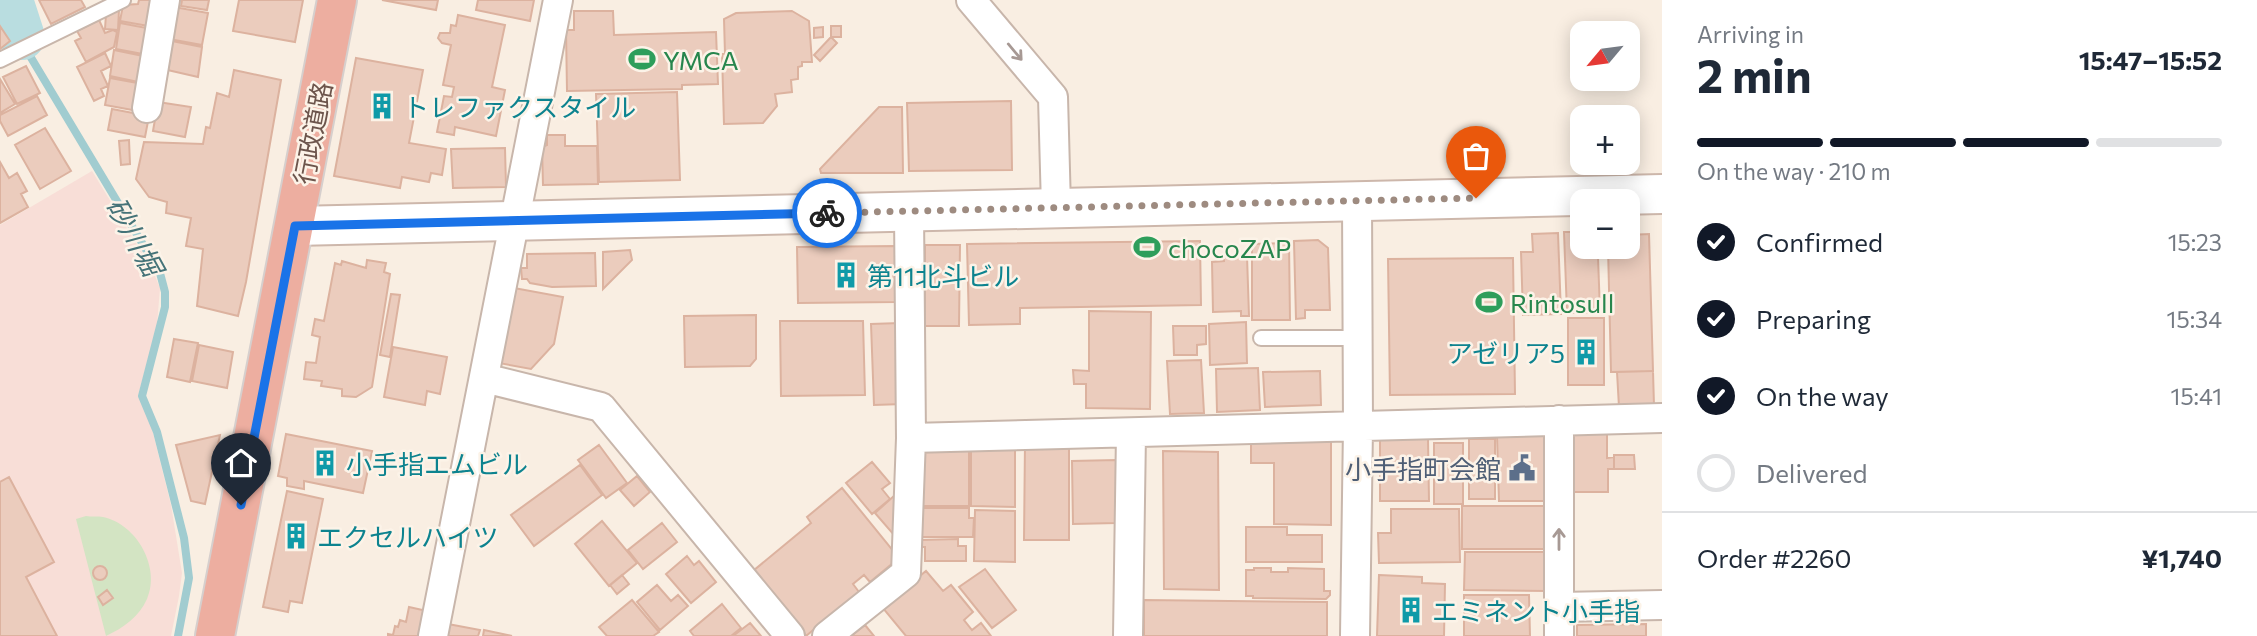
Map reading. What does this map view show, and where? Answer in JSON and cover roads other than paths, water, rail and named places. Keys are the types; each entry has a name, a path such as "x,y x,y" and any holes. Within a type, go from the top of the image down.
{"highway":[{"name":"行政道路","path":"215,636 337,0"}],"street":[{"path":"147,108 165,0"},
{"path":"433,636 558,0"},
{"path":"971,0 1053,97 1056,208"},
{"path":"295,226 1662,194"},
{"path":"1355,636 1357,201"},
{"path":"827,636 906,573 911,438 909,212"},
{"path":"484,378 601,408 790,636"},
{"path":"911,438 1662,418"},
{"path":"1559,421 1559,636"},
{"path":"1128,636 1131,433"},
{"path":"1559,607 1662,606"}],"lane":[{"path":"0,60 124,0"},
{"path":"1261,338 1358,338"}],"waterway":[{"name":"砂川堀","path":"10,0 22,37"},
{"name":"砂川堀","path":"30,56 160,273 165,292 165,307 142,396 157,432 184,538 189,578 178,636"}],"place":[{"name":"YMCA","path":"642,59"},
{"name":"トレファクスタイル","path":"382,106"},
{"name":"chocoZAP","path":"1147,247"},
{"name":"第11北斗ビル","path":"846,275"},
{"name":"Rintosull","path":"1489,302"},
{"name":"アゼリア5","path":"1586,352"},
{"name":"小手指エムビル","path":"325,463"},
{"name":"小手指町会館","path":"1522,468"},
{"name":"エクセルハイツ","path":"296,536"},
{"name":"エミネント小手指","path":"1411,610"}]}
